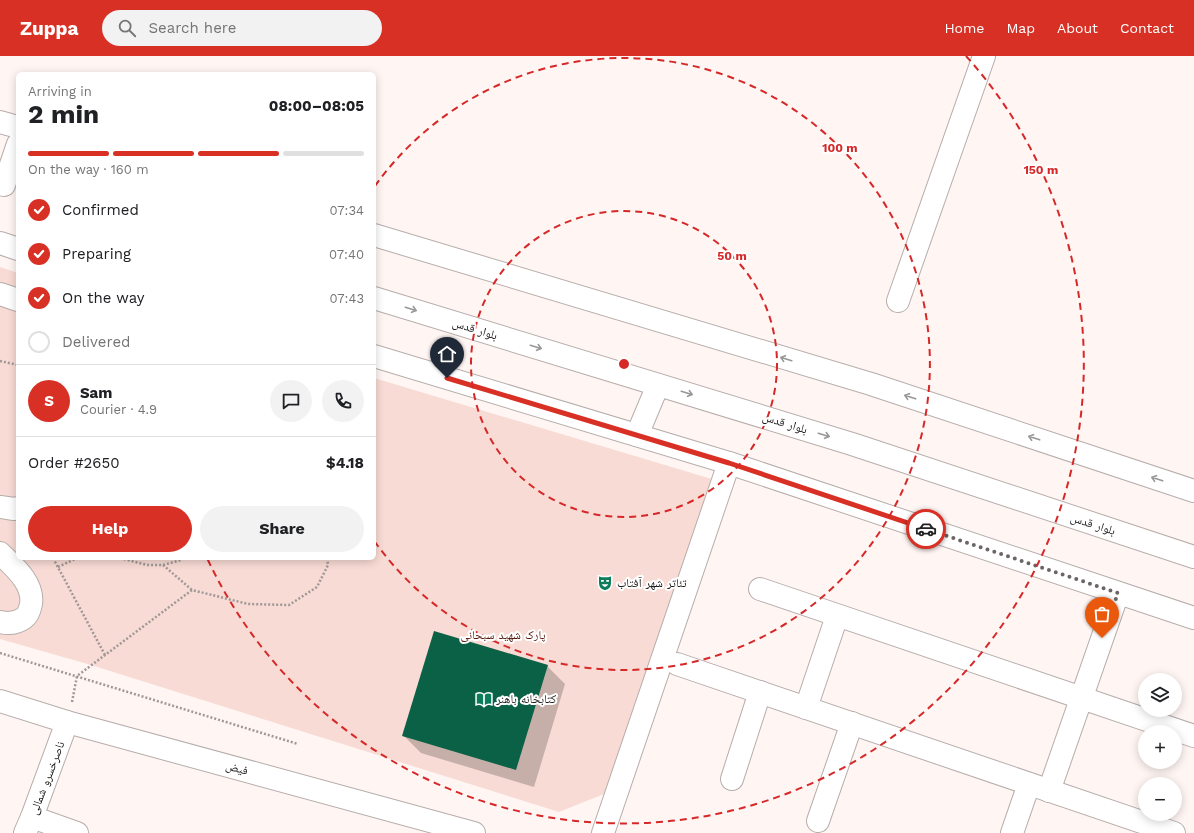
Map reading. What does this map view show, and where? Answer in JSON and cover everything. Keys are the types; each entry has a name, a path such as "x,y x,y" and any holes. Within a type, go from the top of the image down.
{"street":[{"path":"898,301 984,56"},
{"path":"0,122 16,127"},
{"path":"7,186 16,152"},
{"path":"376,236 871,384 1194,491"},
{"path":"0,244 16,248"},
{"path":"0,294 16,299"},
{"name":"بلوار قدس","path":"376,299 852,444 1194,557"},
{"path":"376,357 729,463 1194,618"},
{"path":"637,435 658,384"},
{"path":"603,833 729,463"},
{"path":"0,507 16,508"},
{"path":"0,553 19,572 27,583 32,598 30,609 25,617 14,623 6,624 0,622"},
{"path":"760,589 1194,736"},
{"path":"1049,791 1118,593"},
{"path":"806,708 838,616"},
{"path":"677,664 1174,833"},
{"path":"732,779 760,692"},
{"name":"فیض","path":"0,701 68,722 474,833"},
{"name":"ناصرخسرو شمالی","path":"29,825 68,722"},
{"path":"818,821 852,723"},
{"path":"1012,833 1029,784"},
{"path":"29,825 77,833"}],"path":[{"path":"0,361 16,365"},
{"path":"54,560 105,655"},
{"path":"58,567 73,560"},
{"path":"128,560 147,565 163,565 181,560"},
{"path":"163,565 192,590 248,604 289,605 317,587 328,565 328,560"},
{"path":"68,722 77,676 192,590"},
{"path":"0,653 298,744"}],"green space":[{"name":"پارک شهید سبحانی","path":"0,267 16,272 16,560 376,560 376,379 715,480 609,792 559,812 91,665 0,639"}],"building":[{"path":"434,631 548,665 516,770 402,736"}],"way so far":[{"path":"926,529 1118,593 1102,638"}],"place":[{"name":"تئاتر شهر آفتاب","path":"605,583"},
{"name":"کتابخانه باهنر","path":"484,699"}],"route":[{"path":"447,378 729,463 926,529"}]}
